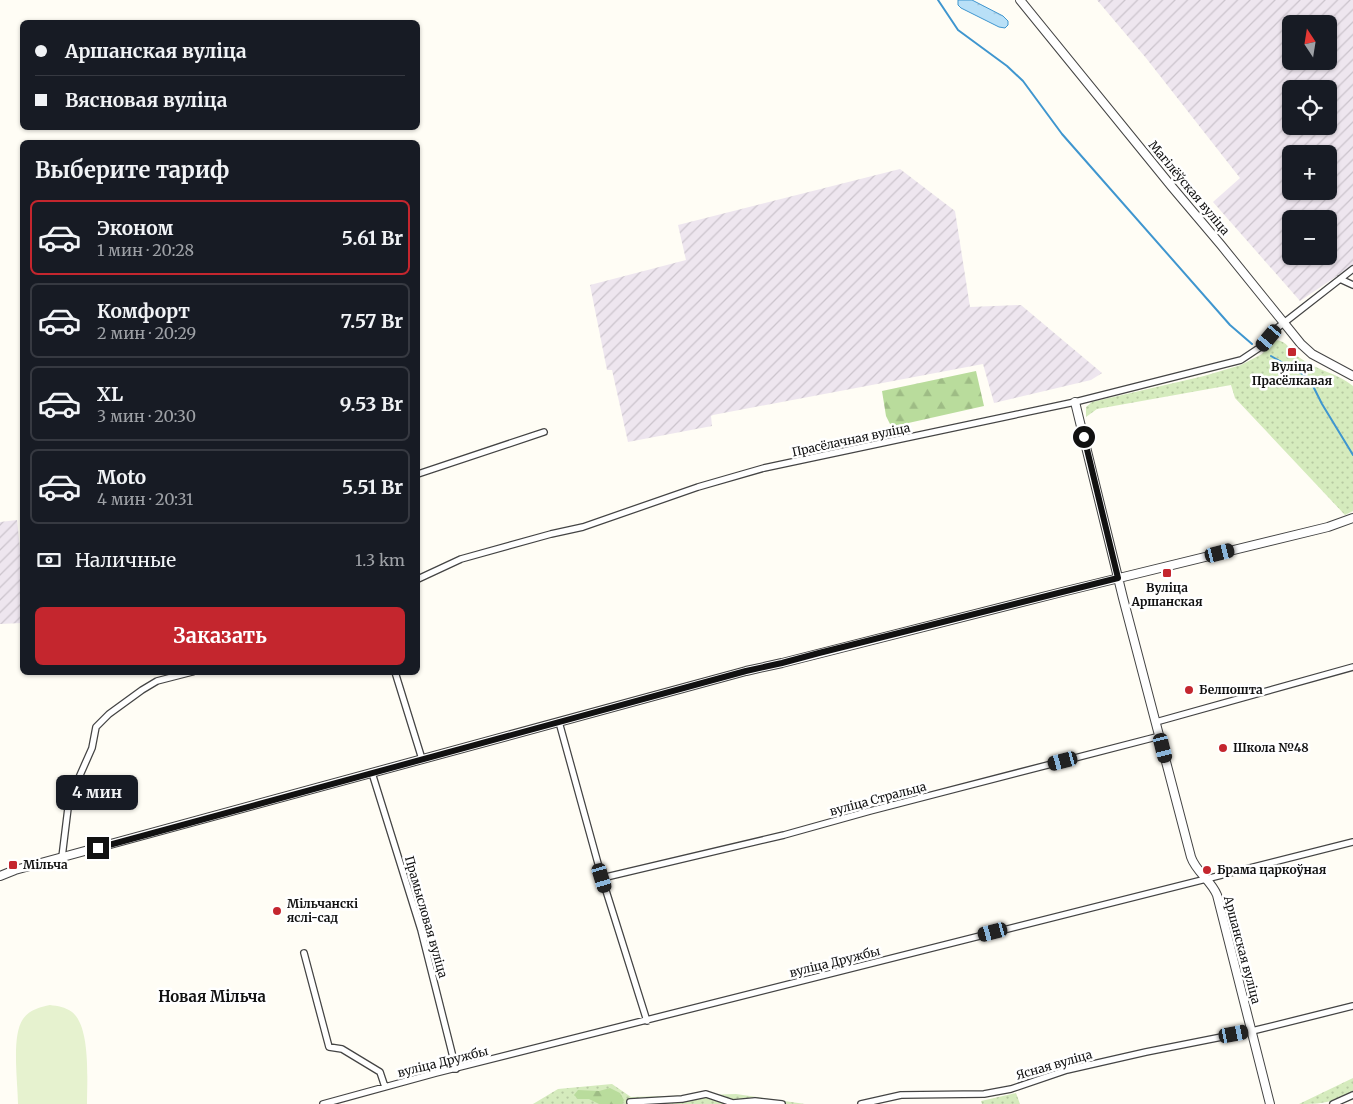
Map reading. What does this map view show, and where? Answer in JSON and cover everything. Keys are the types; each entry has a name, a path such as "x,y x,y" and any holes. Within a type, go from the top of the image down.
{"street":[{"name":"Магілёўская вуліца","path":"1020,0 1301,344 1312,354 1352,375"},
{"name":"Прасёлачная вуліца","path":"420,577 461,559 551,534 584,527 698,487 764,468 1075,402 1241,360 1262,346 1276,329 1353,269"},
{"path":"1340,280 1353,285"},
{"name":"Аршанская вуліца","path":"1075,402 1118,578 1193,862 1213,885 1217,895 1270,1104"},
{"path":"420,473 544,432"},
{"path":"0,876 62,857 746,671 1328,527 1353,519"},
{"path":"1156,722 1353,667"},
{"path":"62,857 69,800 92,748 96,727 109,714 142,690 157,682 182,675"},
{"path":"396,675 422,760"},
{"path":"560,722 602,878 647,1021"},
{"name":"вуліца Стральца","path":"602,878 784,835 1160,736"},
{"name":"Прамысловая вуліца","path":"372,773 421,930 456,1068"},
{"name":"вуліца Дружбы","path":"323,1104 456,1068 1353,842"},
{"path":"304,952 329,1047 342,1049 380,1072 385,1087"},
{"name":"Ясная вуліца","path":"861,1104 901,1096 984,1094 1011,1089 1067,1070 1252,1031 1353,1006"},
{"path":"630,1102 682,1099 706,1094 733,1103 755,1101 782,1104"},
{"path":"1333,1104 1353,1095"}],"shaded area":[{"path":"1097,0 1353,0 1353,265 1300,301 1213,202 1240,178 1146,58"},
{"path":"900,169 955,211 970,307 1021,305 1102,373 1091,380 994,403 983,364 713,415 711,416 712,426 628,442 612,370 607,370 590,285 686,260 678,225"},
{"path":"17,520 20,548 20,623 0,624 0,522"}],"green space":[{"path":"1275,340 1286,344 1297,356 1306,362 1353,386 1353,511 1345,515 1235,398 1231,385 1097,409 1086,417 1086,407 1092,402 1204,376 1241,365 1262,354"},
{"path":"976,371 984,406 895,426 890,424 886,416 882,391"},
{"path":"50,1005 59,1006 72,1012 78,1019 82,1029 87,1055 87,1104 18,1104 16,1048 19,1027 28,1013"},
{"path":"1353,1078 1353,1091 1346,1095 1327,1102 1299,1104"},
{"path":"612,1084 631,1097 736,1094 805,1104 533,1104 558,1089"},
{"path":"610,1088 620,1093 624,1100 622,1104 599,1104 589,1099 578,1099 574,1095 578,1090 599,1091"},
{"path":"1016,1093 1020,1104 982,1104 981,1101"}],"water":[{"path":"958,0 972,0 1003,16 1008,21 1008,25 1005,28 999,27 961,8 958,5"}],"waterway":[{"path":"938,0 958,30 1007,66 1023,81 1062,134 1230,325 1252,344"},
{"path":"1271,356 1304,375 1311,382 1353,455"}],"place":[{"name":"Вуліца Прасёлкавая","path":"1292,352"},
{"name":"Вуліца Аршанская","path":"1167,573"},
{"name":"Белпошта","path":"1189,690"},
{"name":"Школа №48","path":"1223,748"},
{"name":"Мільча","path":"13,865"},
{"name":"Брама царкоўная","path":"1207,870"},
{"name":"Мільчанскі яслі-сад","path":"277,911"}],"district":[{"name":"Новая Мільча","path":"212,997"}],"route":[{"path":"98,848 746,671 1118,578 1084,437"}]}
